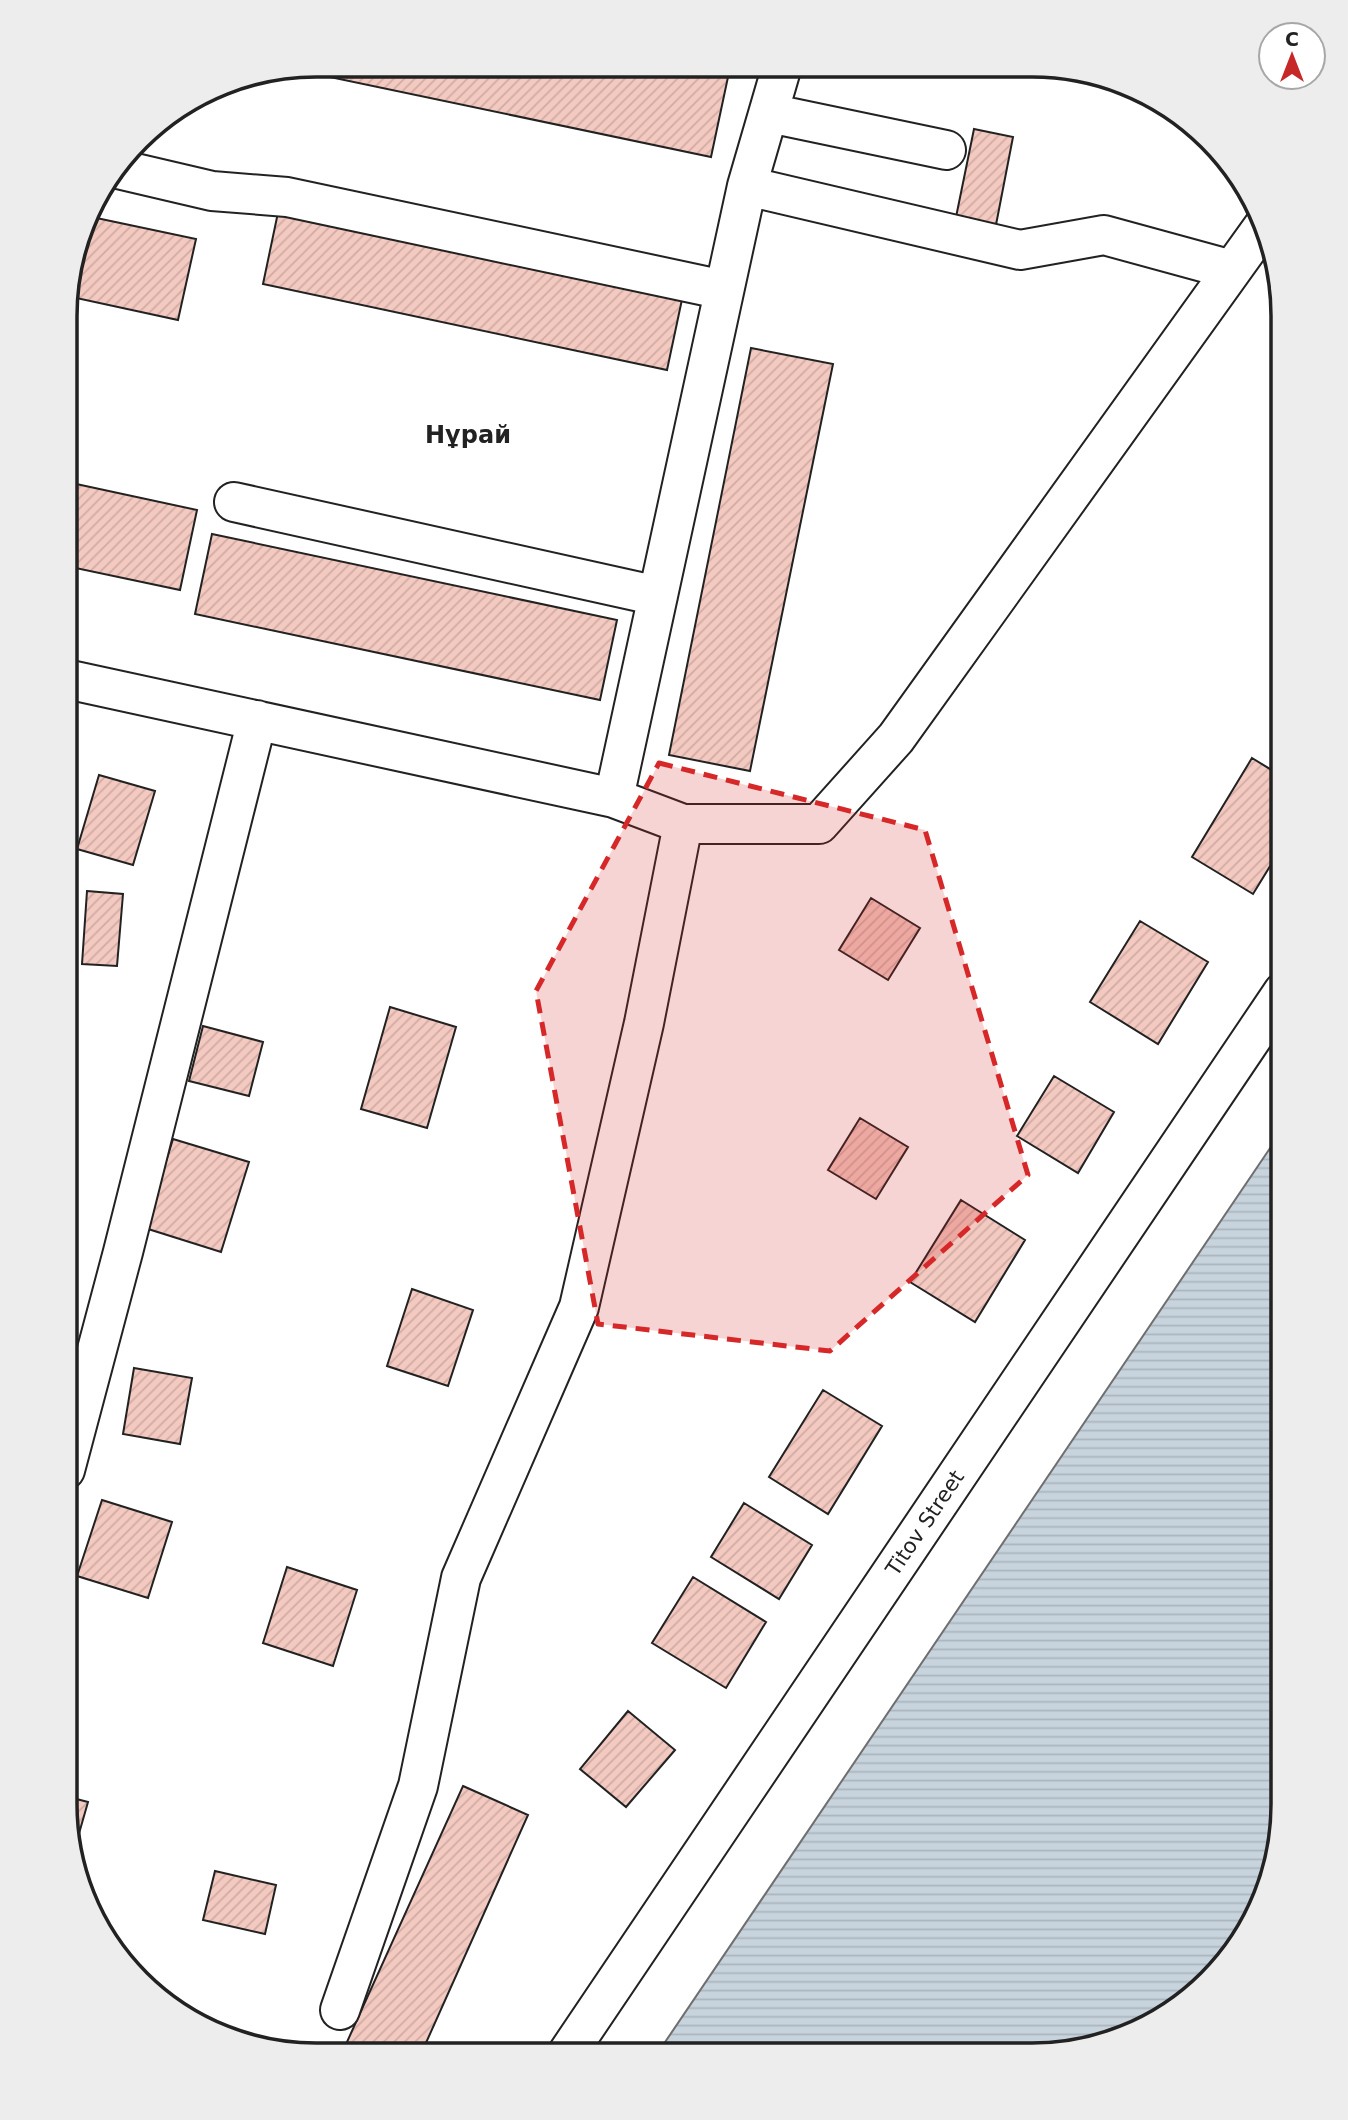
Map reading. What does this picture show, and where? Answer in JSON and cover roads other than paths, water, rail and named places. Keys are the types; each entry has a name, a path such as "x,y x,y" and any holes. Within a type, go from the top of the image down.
{"street":[{"path":"614,798 747,186 779,77"},
{"path":"769,113 946,150"},
{"path":"126,171 212,191 287,197 724,289"},
{"path":"747,186 1020,250 1104,235 1231,271"},
{"path":"77,681 614,798 683,824 818,824 896,738 1257,235"},
{"path":"234,502 658,596"},
{"path":"77,1425 257,720"},
{"path":"340,2010 418,1786 461,1578 579,1307 644,1023 683,824"},
{"name":"Titov Street","path":"575,2043 1271,1011"}],"district":[{"name":"Нұрай","path":"468,435"}]}
